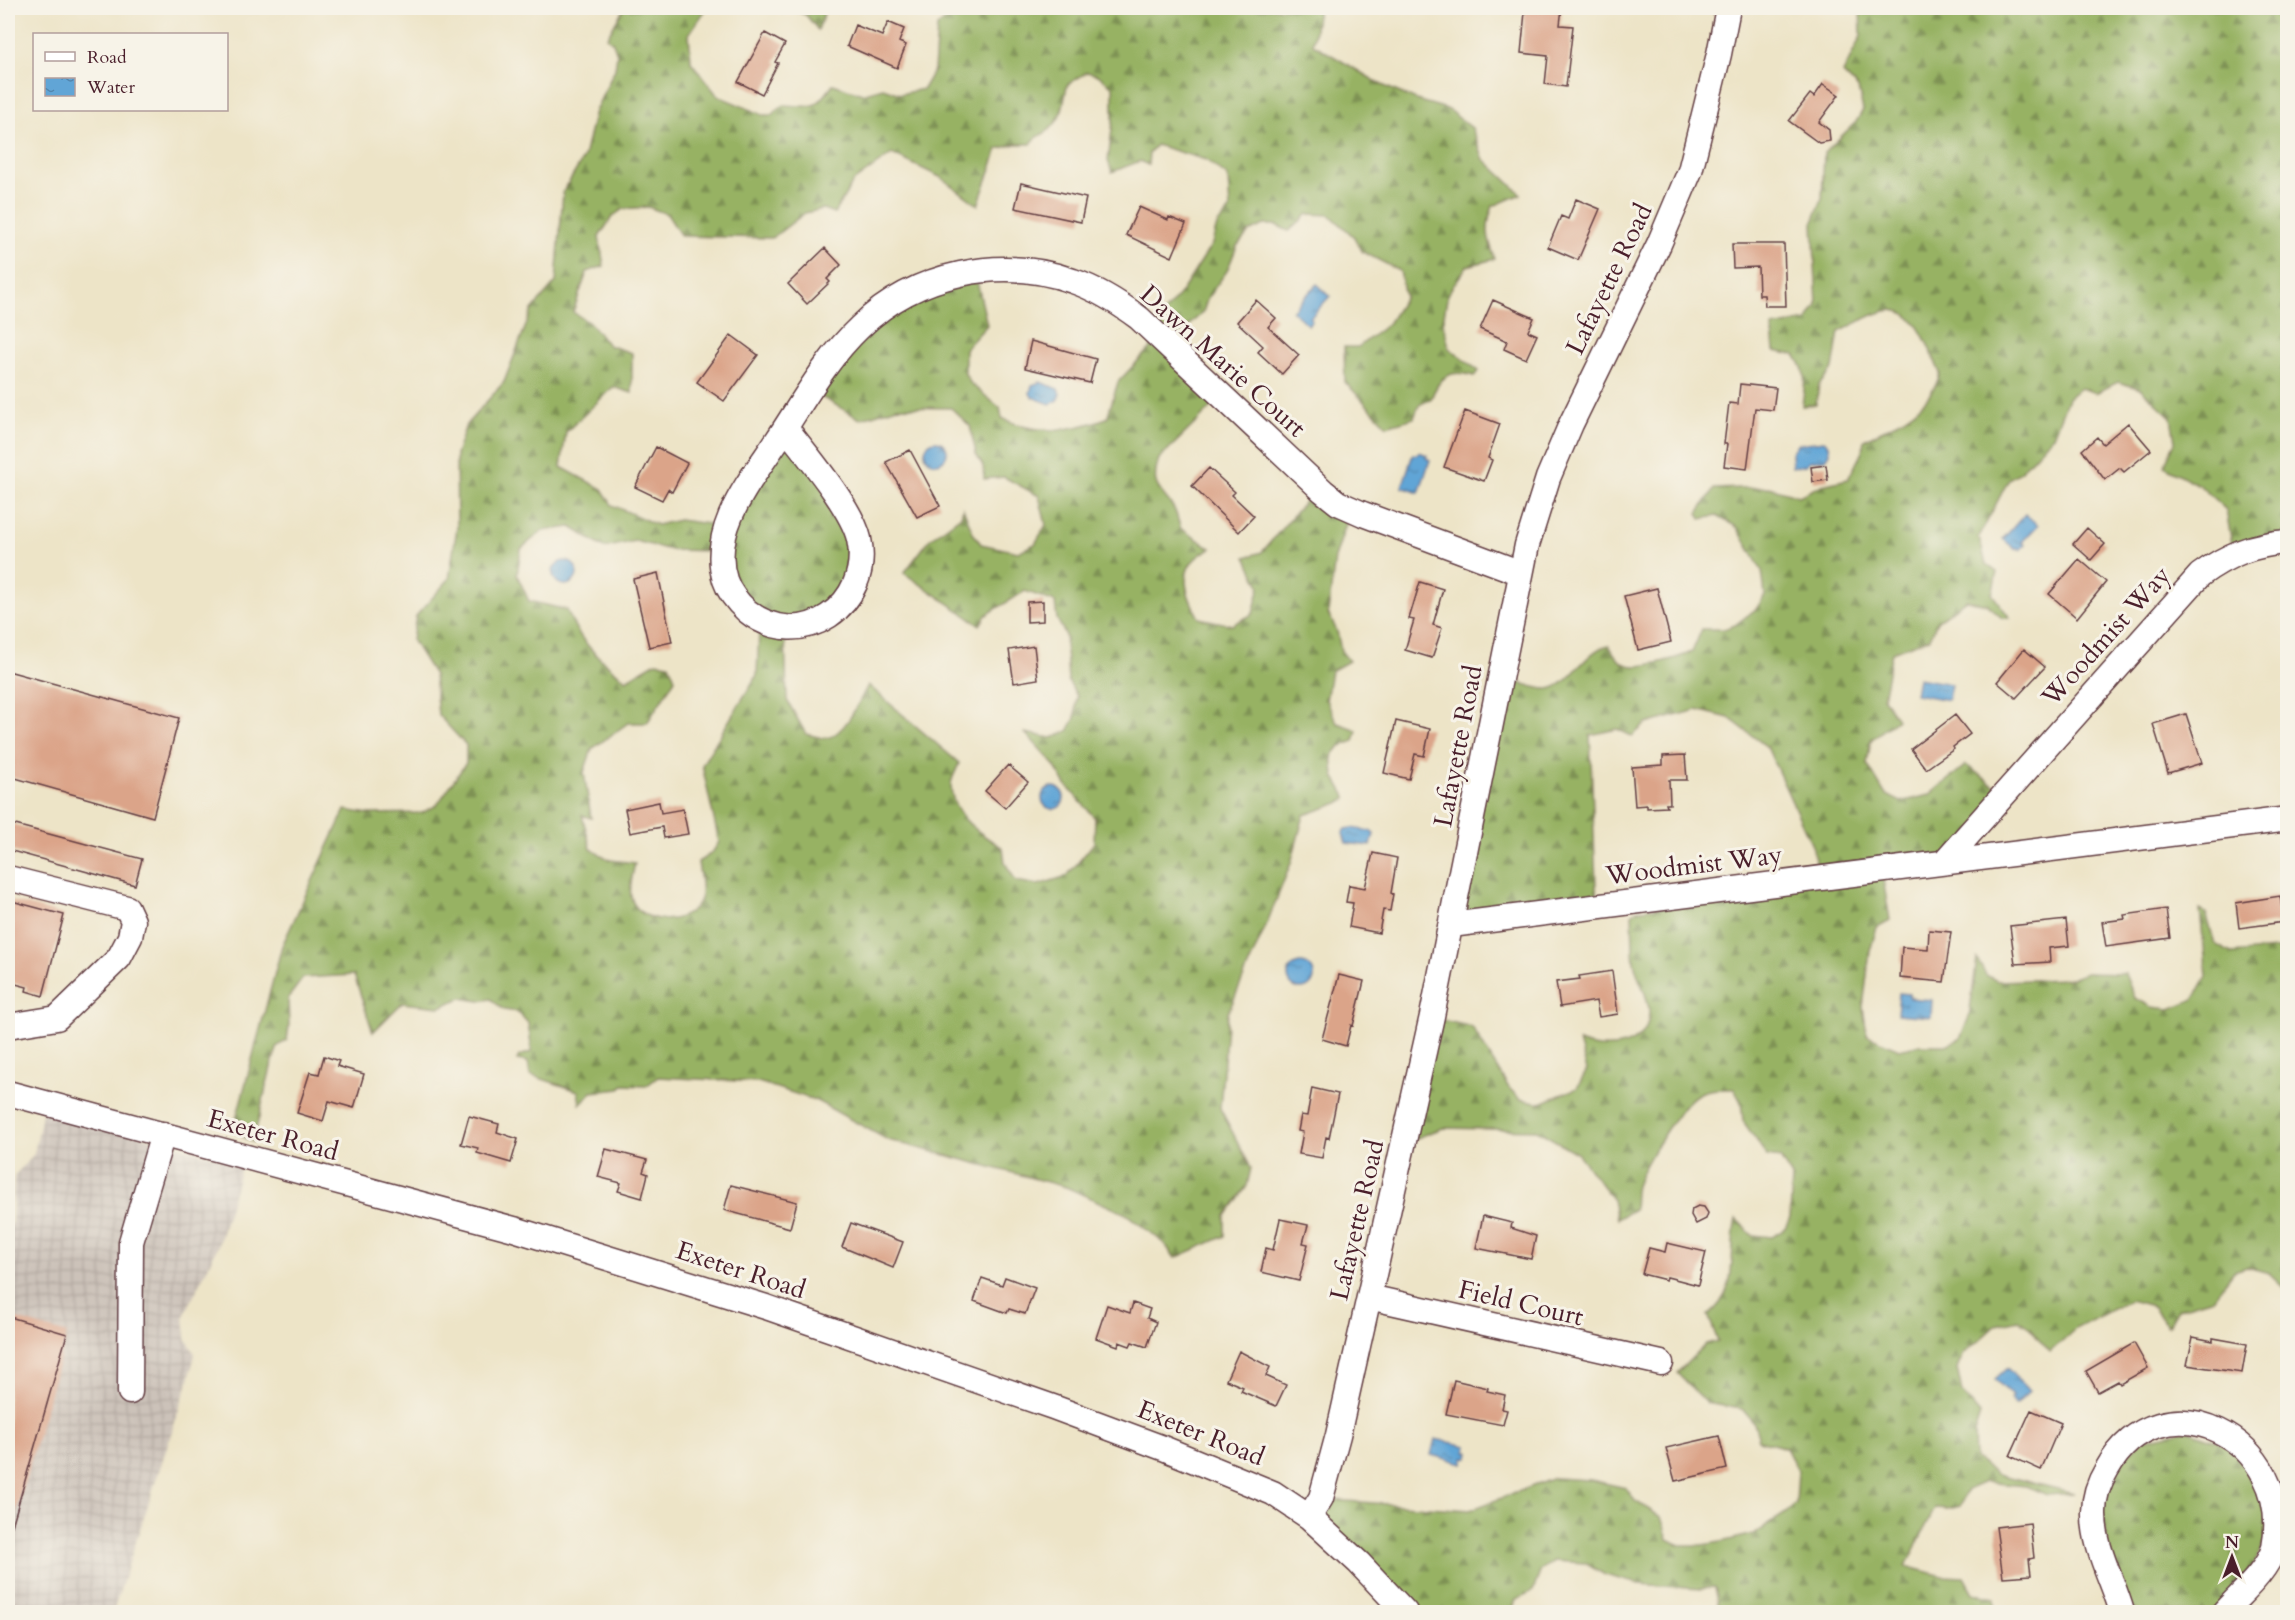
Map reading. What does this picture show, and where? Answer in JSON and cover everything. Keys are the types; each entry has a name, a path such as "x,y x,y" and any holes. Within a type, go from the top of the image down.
{"street":[{"name":"Lafayette Road","path":"1309,1517 1321,1498 1327,1477 1369,1297 1451,925 1527,545 1548,478 1571,424 1659,244 1690,171 1728,8"},
{"name":"Dawn Marie Court","path":"786,428 825,479 849,516 859,536 862,558 858,582 845,603 826,618 804,627 779,626 756,618 737,602 725,581 721,557 732,513 747,485 786,428 843,345 873,315 901,296 924,285 973,271 1015,270 1049,274 1097,291 1119,303 1139,318 1338,503 1521,573"},
{"name":"Woodmist Way","path":"1944,862 2200,575 2219,561 2240,551 2263,544 2288,542"},
{"name":"Woodmist Way","path":"1451,925 2288,819"},
{"path":"8,878 127,908 133,921 130,937 119,958 57,1018 8,1026"},
{"name":"Exeter Road","path":"8,1093 514,1230 766,1307 1053,1407 1163,1448 1273,1493 1309,1517 1359,1563 1384,1603 1405,1612"},
{"path":"130,1392 131,1242 163,1134"},
{"name":"Field Court","path":"1369,1297 1661,1364"},
{"path":"2122,1612 2098,1543 2094,1512 2099,1483 2113,1457 2135,1438 2161,1425 2190,1422 2219,1427 2244,1442 2264,1463 2277,1489 2280,1518 2273,1550 2256,1577 2224,1612"}],"shaded area":[{"path":"43,1109 242,1164 218,1246 184,1316 186,1338 195,1354 190,1376 113,1612 8,1612 8,1227 12,1224 14,1176 34,1154"}],"green space":[{"path":"624,8 707,8 689,34 691,62 718,96 763,115 771,115 784,105 808,106 818,103 833,84 862,94 883,88 900,94 923,89 934,70 937,27 960,8 1318,8 1313,44 1382,85 1416,100 1447,109 1472,128 1483,158 1521,194 1493,206 1488,232 1495,259 1467,266 1448,293 1443,321 1449,348 1479,371 1474,376 1458,373 1446,376 1434,391 1431,399 1419,405 1414,418 1387,426 1345,382 1344,347 1358,347 1388,324 1405,297 1400,271 1361,251 1354,237 1330,215 1308,214 1289,231 1276,225 1264,225 1249,232 1237,246 1227,271 1208,297 1203,312 1167,346 1217,402 1159,459 1155,476 1157,486 1174,509 1181,529 1211,548 1195,559 1187,573 1189,597 1199,618 1232,625 1253,614 1260,586 1246,557 1262,552 1312,493 1346,512 1347,521 1335,558 1328,613 1337,631 1341,651 1349,661 1331,671 1326,700 1337,723 1357,730 1354,741 1340,746 1332,756 1334,776 1347,798 1304,815 1291,863 1228,1013 1220,1108 1251,1168 1247,1186 1225,1217 1225,1236 1175,1258 1164,1243 1126,1214 1066,1187 888,1140 815,1100 758,1082 658,1077 646,1086 623,1085 620,1089 592,1092 580,1104 578,1091 530,1075 528,1062 517,1060 519,1056 532,1052 528,1023 518,1012 504,1010 491,999 480,1001 461,998 440,1007 402,1003 373,1032 354,975 303,978 288,998 287,1040 278,1046 271,1067 253,1142 233,1131 282,946 345,810 369,814 422,813 437,805 466,763 466,745 438,715 434,675 412,640 416,616 449,579 457,527 456,455 466,425 504,382 532,310 556,282 563,192 584,157 595,111 615,69 617,54 613,43 607,37","holes":["1087,72 1098,75 1113,87 1113,121 1108,161 1112,172 1140,161 1148,165 1149,153 1156,145 1206,160 1228,177 1230,210 1217,225 1212,244 1181,293 1148,331 1155,343 1118,382 1107,418 1080,426 1054,430 1028,427 1002,418 1000,408 971,384 965,374 965,349 987,325 977,281 891,305 818,395 860,419 897,407 951,408 970,426 976,454 983,466 984,479 1004,477 1039,496 1046,525 1035,544 1018,552 981,544 973,533 963,508 961,516 930,539 904,573 980,625 986,615 1025,591 1055,602 1057,619 1065,634 1068,681 1077,696 1075,718 1068,731 1052,738 1025,733 1052,762 1066,785 1095,818 1094,843 1067,876 1038,885 1016,881 1005,863 1003,848 976,830 961,815 952,796 951,785 959,763 868,685 846,724 826,738 806,734 787,700 785,632 859,585 845,513 792,439 724,526 679,520 657,525 612,505 602,489 561,467 566,432 613,387 632,393 632,353 608,345 591,324 573,312 587,272 604,266 599,237 612,217 623,209 648,207 667,214 681,236 772,238 805,213 823,209 834,213 853,182 892,154 940,177 978,205 998,149 1016,144 1031,144 1050,129 1060,114 1067,85","571,527 604,548 635,541 671,550 717,551 759,631 757,675 702,765 719,842 712,853 698,862 700,899 686,915 675,919 653,918 635,906 631,896 635,863 610,860 591,849 582,815 591,818 584,772 592,749 628,723 647,723 675,679 669,664 656,662 626,680 607,665 584,641 567,610 529,601 517,575 521,549 542,531"]},
{"path":"789,8 826,8 818,30 806,15"},
{"path":"1860,8 2287,8 2287,552 2235,561 2226,510 2199,485 2164,466 2175,442 2171,417 2141,389 2118,382 2096,393 2080,388 2068,398 2053,436 2021,471 2009,479 1979,537 1986,564 1997,572 1992,594 2010,618 2002,618 1987,604 1966,600 1937,621 1930,638 1892,652 1883,698 1897,719 1871,740 1867,764 1885,794 1901,802 1929,795 1966,765 2010,797 1967,847 1883,879 1890,920 1877,927 1870,951 1863,1007 1867,1035 1899,1049 1918,1045 1946,1045 1960,1039 1969,1017 1977,959 1986,975 1997,981 2070,979 2086,973 2125,974 2135,998 2152,1007 2170,1009 2194,999 2207,976 2200,910 2206,913 2215,944 2231,953 2287,948 2287,1290 2269,1273 2247,1267 2234,1271 2213,1298 2177,1309 2168,1326 2152,1306 2130,1300 2075,1329 2050,1352 2030,1328 2018,1320 1996,1325 1964,1354 1957,1368 1962,1393 1980,1414 1974,1433 1975,1459 1997,1474 2074,1493 2047,1495 2026,1486 1985,1482 1967,1490 1960,1506 1948,1509 1935,1508 1906,1566 1943,1576 1964,1577 1973,1593 1995,1598 1995,1612 1720,1612 1715,1587 1700,1589 1639,1584 1605,1575 1585,1563 1554,1561 1541,1570 1533,1591 1516,1599 1512,1612 1406,1612 1313,1521 1319,1499 1470,1510 1554,1478 1591,1480 1626,1488 1635,1501 1661,1517 1668,1539 1680,1545 1702,1545 1754,1534 1786,1513 1796,1503 1798,1471 1786,1448 1759,1440 1754,1423 1742,1409 1706,1403 1677,1373 1706,1344 1718,1341 1708,1315 1725,1295 1729,1283 1736,1219 1752,1235 1772,1237 1783,1231 1790,1218 1792,1177 1780,1158 1767,1156 1743,1121 1741,1102 1734,1089 1702,1092 1681,1110 1662,1136 1640,1176 1635,1189 1634,1209 1617,1219 1613,1200 1578,1154 1537,1130 1443,1128 1406,1142 1433,1018 1472,1027 1509,1088 1520,1099 1541,1103 1577,1088 1587,1070 1579,1042 1602,1047 1625,1045 1642,1033 1647,1023 1649,1010 1647,998 1635,967 1633,955 1632,914 1637,910 1818,882 1813,848 1767,747 1729,718 1697,710 1646,724 1632,736 1617,729 1590,735 1597,911 1458,919 1501,677 1548,689 1564,682 1600,648 1609,645 1617,657 1628,665 1651,664 1692,652 1702,629 1724,629 1735,625 1757,608 1765,595 1762,571 1737,527 1717,516 1701,519 1698,513 1714,489 1769,487 1799,496 1822,485 1848,479 1862,452 1864,440 1910,414 1929,396 1935,386 1940,373 1927,342 1914,322 1897,311 1875,314 1839,332 1833,369 1819,385 1816,404 1802,406 1804,374 1795,355 1774,351 1772,327 1807,321 1817,305 1813,222 1822,199 1824,153 1856,122 1863,110 1858,88 1843,73 1861,36"},
{"path":"2187,1430 2238,1448 2277,1520 2230,1612 2117,1612 2098,1486 2142,1440"}],"water":[{"path":"1317,284 1330,296 1310,318 1312,320 1308,325 1292,311"},
{"path":"1040,382 1058,389 1060,394 1057,401 1050,404 1032,397 1030,393 1032,385"},
{"path":"936,441 944,444 947,452 944,460 936,463 928,460 925,452 928,444"},
{"path":"1824,441 1829,445 1830,453 1826,459 1792,467 1791,453 1798,444"},
{"path":"1419,452 1427,455 1426,458 1430,460 1419,493 1402,487 1413,454 1417,455"},
{"path":"2025,514 2038,525 2022,542 2025,545 2020,550 2018,548 2016,550 2003,539"},
{"path":"565,561 574,564 577,573 574,582 565,585 556,582 553,573 556,564"},
{"path":"1918,678 1951,684 1948,700 1915,694"},
{"path":"1053,787 1061,790 1064,798 1061,806 1053,809 1045,806 1042,798 1045,790"},
{"path":"1346,829 1370,831 1374,834 1371,846 1346,843 1343,833"},
{"path":"1301,963 1310,967 1314,976 1310,985 1301,989 1292,985 1288,976 1292,967"},
{"path":"1899,993 1909,994 1909,998 1932,1000 1931,1017 1897,1014"},
{"path":"2007,1368 2029,1391 2015,1405 2010,1399 2012,1396 1995,1379"},
{"path":"1435,1439 1467,1446 1468,1458 1464,1457 1463,1463 1431,1455"}],"building":[{"path":"1528,8 1562,8 1560,25 1573,26 1566,87 1545,84 1548,56 1521,53 1525,12"},
{"path":"888,22 904,29 899,42 906,45 897,68 847,46 855,25 882,36"},
{"path":"765,33 785,44 762,94 738,82"},
{"path":"1823,84 1839,95 1819,122 1829,130 1830,141 1819,143 1789,121 1810,94 1814,97"},
{"path":"1021,183 1086,198 1081,222 1015,208"},
{"path":"1576,199 1600,209 1578,260 1548,247 1561,216 1568,219"},
{"path":"1139,207 1168,220 1169,217 1186,224 1172,257 1126,235"},
{"path":"1732,244 1784,244 1786,306 1765,306 1764,295 1759,295 1758,267 1733,268"},
{"path":"825,248 841,265 827,279 830,282 807,304 788,284"},
{"path":"1256,300 1276,318 1268,327 1299,355 1282,374 1258,352 1263,346 1237,322"},
{"path":"1493,300 1534,318 1528,331 1537,335 1526,359 1504,349 1507,341 1480,329"},
{"path":"731,335 758,355 724,401 697,382"},
{"path":"1031,341 1096,359 1090,383 1025,368"},
{"path":"1740,384 1776,388 1773,410 1755,408 1747,469 1724,466 1729,403 1738,404"},
{"path":"1465,411 1500,424 1488,458 1492,460 1484,481 1444,467"},
{"path":"2128,423 2151,450 2124,472 2120,468 2105,480 2082,450 2097,437 2103,444"},
{"path":"656,447 687,463 672,492 668,489 662,500 635,487"},
{"path":"910,450 940,506 917,517 886,462"},
{"path":"1826,465 1828,480 1813,482 1811,467"},
{"path":"1209,468 1235,492 1232,495 1254,516 1239,532 1192,486"},
{"path":"2087,528 2105,544 2091,560 2073,544"},
{"path":"2079,559 2106,582 2077,618 2049,594"},
{"path":"658,573 672,642 649,647 633,579"},
{"path":"1420,582 1443,589 1433,625 1442,628 1432,658 1405,650 1414,620 1409,619"},
{"path":"1657,588 1671,642 1638,650 1624,596"},
{"path":"1043,601 1043,621 1027,622 1027,602"},
{"path":"1034,646 1038,679 1014,683 1009,650"},
{"path":"2024,649 2045,667 2016,698 1997,682"},
{"path":"8,671 179,718 153,817 8,776"},
{"path":"2186,714 2202,763 2168,773 2153,724"},
{"path":"1955,715 1970,734 1926,769 1911,749"},
{"path":"1396,721 1430,729 1424,756 1415,754 1409,779 1384,773"},
{"path":"1685,755 1687,780 1669,780 1670,804 1666,804 1667,807 1635,806 1632,767 1663,765 1663,756"},
{"path":"1008,765 1028,782 1005,808 985,791"},
{"path":"659,802 661,813 683,809 688,834 664,838 662,827 630,833 625,809"},
{"path":"8,823 142,859 135,885 8,850"},
{"path":"1373,853 1397,858 1390,911 1383,910 1379,933 1349,927 1353,903 1346,902 1349,885 1365,888"},
{"path":"2280,896 2284,922 2239,928 2236,903"},
{"path":"8,900 64,915 43,996 26,991 27,987 8,982"},
{"path":"2166,909 2170,938 2106,947 2102,922 2125,919 2124,915"},
{"path":"2066,920 2069,946 2049,948 2050,962 2015,964 2010,926"},
{"path":"1929,930 1951,932 1944,982 1900,978 1902,947 1928,949"},
{"path":"1612,971 1618,1014 1599,1017 1596,1001 1560,1007 1556,982"},
{"path":"1339,975 1364,981 1346,1046 1322,1039"},
{"path":"324,1056 339,1061 337,1066 364,1074 354,1108 329,1101 323,1121 297,1113 310,1072 319,1074"},
{"path":"1312,1088 1338,1094 1329,1138 1326,1137 1322,1158 1299,1154 1303,1132 1298,1131 1301,1115 1307,1116"},
{"path":"469,1116 499,1124 497,1132 518,1139 511,1163 477,1153 478,1148 461,1144"},
{"path":"606,1149 647,1160 643,1172 648,1174 642,1198 618,1191 621,1183 598,1177"},
{"path":"731,1185 797,1202 790,1228 724,1210"},
{"path":"1698,1206 1704,1207 1708,1213 1706,1219 1696,1224 1691,1215 1692,1209"},
{"path":"1483,1216 1512,1223 1511,1228 1536,1236 1531,1259 1476,1248"},
{"path":"1280,1219 1308,1225 1303,1243 1308,1244 1299,1281 1261,1272 1266,1248 1273,1250"},
{"path":"851,1223 903,1242 893,1268 842,1247"},
{"path":"1667,1243 1706,1252 1698,1285 1667,1277 1666,1280 1642,1274 1649,1248 1665,1252"},
{"path":"1005,1277 1035,1288 1025,1314 1009,1309 1007,1313 974,1301 982,1278 1002,1285"},
{"path":"1133,1303 1150,1309 1147,1318 1156,1322 1147,1347 1132,1342 1130,1346 1119,1342 1118,1346 1096,1338 1107,1305 1130,1313"},
{"path":"10,1317 67,1334 12,1526 8,1525 8,1327"},
{"path":"2193,1337 2247,1344 2242,1373 2187,1365"},
{"path":"2134,1343 2148,1368 2120,1384 2118,1381 2098,1392 2086,1371"},
{"path":"1239,1351 1270,1367 1266,1376 1286,1385 1276,1406 1241,1391 1243,1387 1226,1380"},
{"path":"1454,1380 1488,1388 1487,1391 1505,1395 1502,1409 1507,1410 1503,1425 1446,1414"},
{"path":"2031,1410 2061,1423 2041,1470 2010,1456"},
{"path":"1719,1436 1727,1469 1675,1481 1666,1448"},
{"path":"2030,1523 2034,1558 2029,1559 2031,1575 2003,1577 1996,1527"}]}
